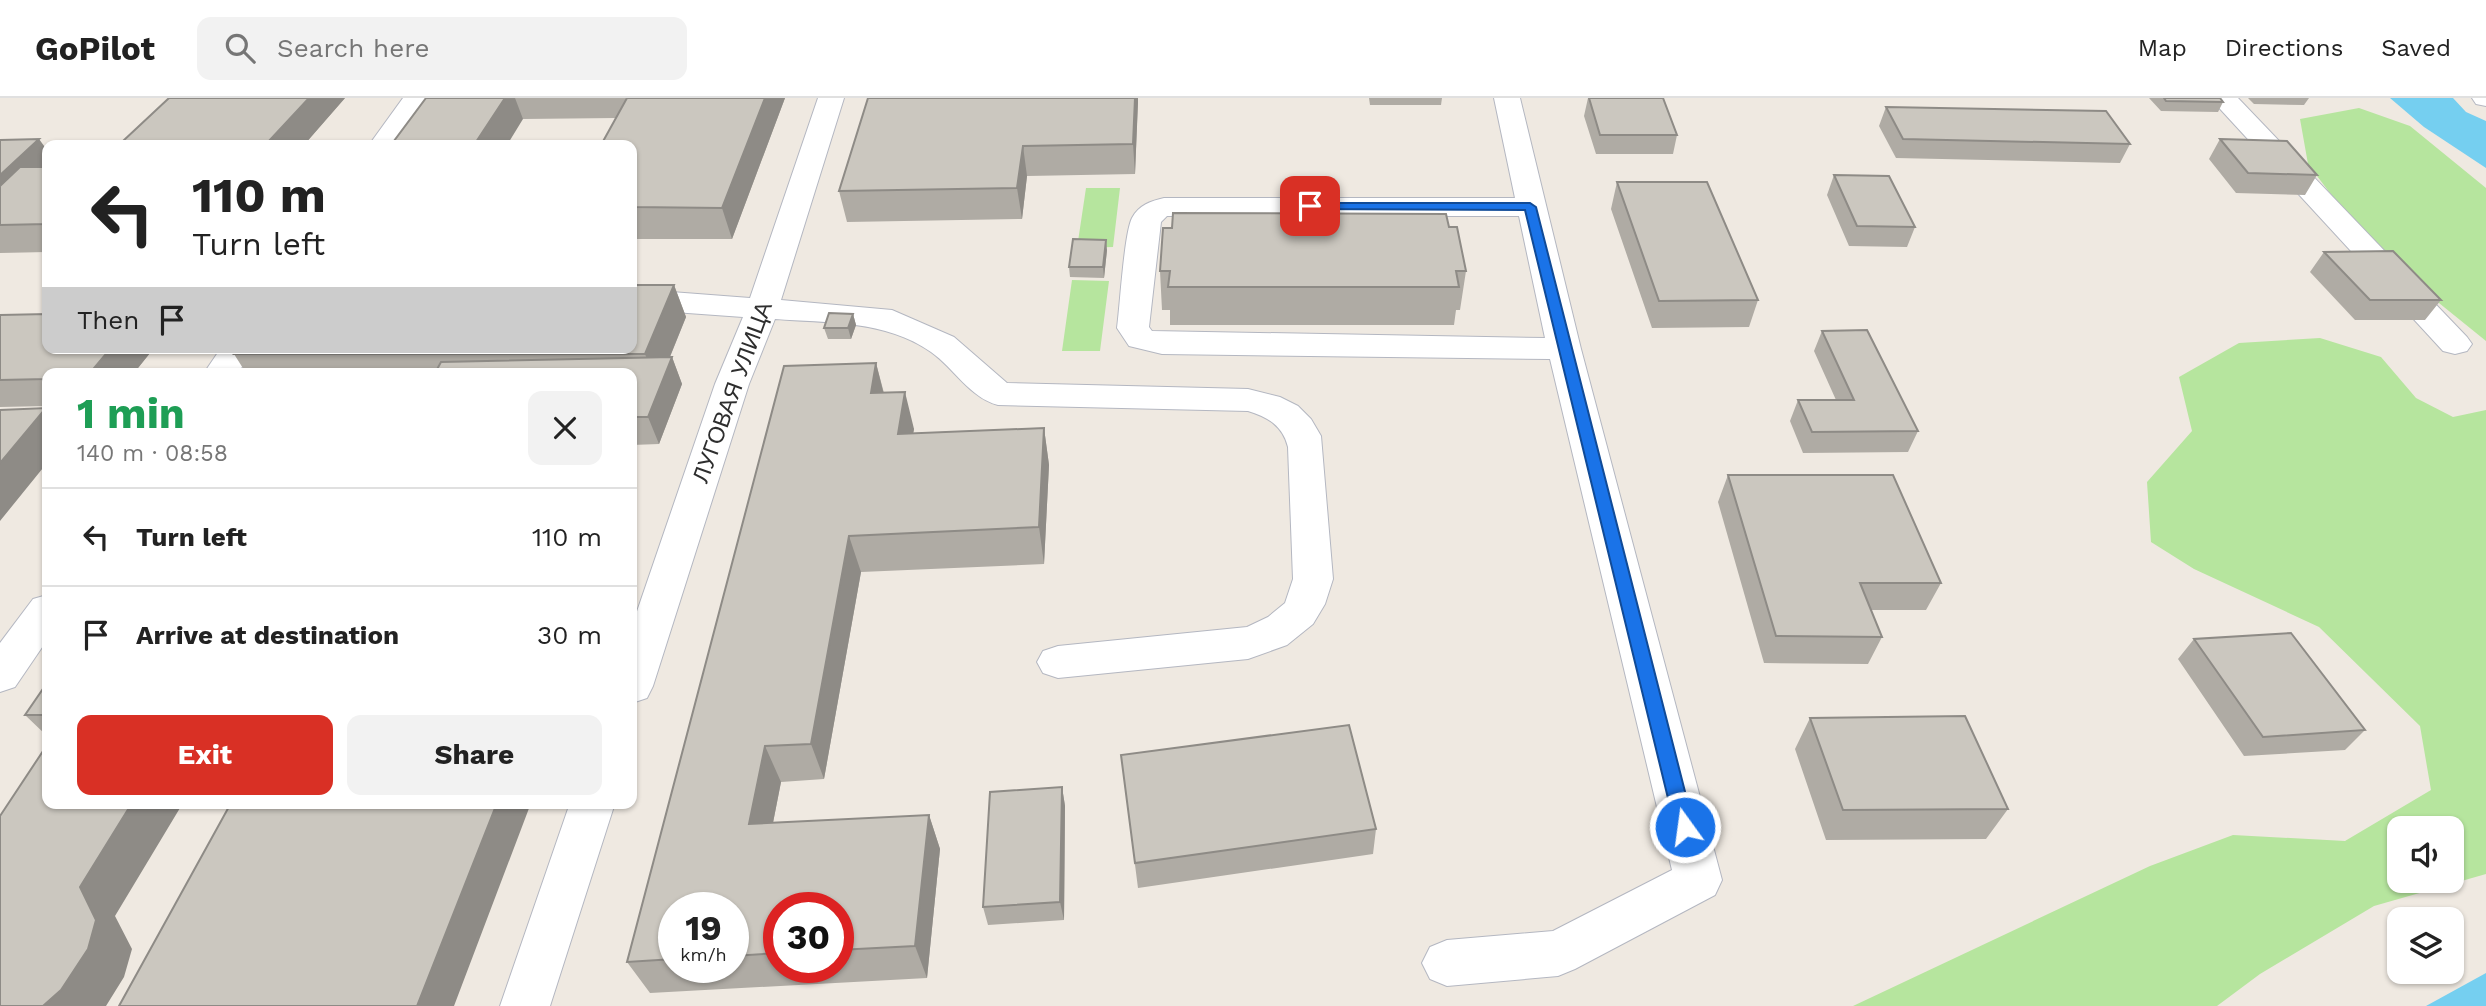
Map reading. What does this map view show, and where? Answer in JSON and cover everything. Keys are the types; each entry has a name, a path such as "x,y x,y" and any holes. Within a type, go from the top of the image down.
{"street":[{"path":"387,140 417,98"},
{"name":"ЛУГОВАЯ УЛИЦА","path":"637,672 732,384 762,310 831,98"},
{"path":"1447,963 1558,953 1698,880 1564,349 1507,98"},
{"path":"2222,98 2455,344"},
{"path":"1530,207 1164,207 1155,210 1146,220 1133,328 1141,339 1162,344 1564,349"},
{"path":"637,299 881,317 942,344 998,394 1248,400 1268,404 1289,415 1304,433 1313,579 1310,597 1294,620 1272,636 1248,643 1058,662"},
{"path":"0,675 42,617"},
{"path":"525,1006 591,809"}],"green space":[{"path":"2359,108 2410,126 2486,188 2486,341 2439,303 2342,209 2308,164 2300,119"},
{"path":"1086,188 1120,188 1113,247 1077,248"},
{"path":"1072,280 1109,281 1100,351 1062,351"},
{"path":"2320,338 2381,357 2416,398 2453,417 2486,410 2486,874 2464,880 2464,816 2387,816 2431,790 2420,726 2319,627 2194,569 2151,542 2147,482 2192,431 2179,377 2239,343"},
{"path":"2387,816 2387,893 2420,893 2374,906 2260,974 2217,1006 1853,1006 2150,866 2233,835 2345,841"}],"water":[{"path":"2390,98 2453,98 2466,112 2486,121 2486,168 2424,127"},
{"path":"2486,973 2486,1006 2426,1006"}],"building":[{"path":"169,98 309,98 270,140 124,140"},
{"path":"426,98 505,98 477,140 395,140"},
{"path":"627,98 765,98 722,208 637,207 637,140 604,140"},
{"path":"868,98 1135,98 1133,144 1023,146 1017,188 839,191"},
{"path":"1589,98 1663,98 1677,135 1600,135"},
{"path":"2164,98 2220,98 2223,102 2166,101"},
{"path":"1886,107 2106,111 2130,144 1903,139"},
{"path":"39,139 0,175 0,140"},
{"path":"2220,139 2287,141 2317,175 2248,173"},
{"path":"20,167 42,167 42,224 0,225 0,186"},
{"path":"1834,175 1889,176 1915,227 1857,226"},
{"path":"1617,182 1707,182 1758,300 1659,301"},
{"path":"1173,213 1446,214 1449,227 1457,227 1466,271 1456,271 1459,287 1168,287 1170,271 1160,271 1163,228 1172,228"},
{"path":"1073,239 1106,240 1103,267 1069,267"},
{"path":"2393,251 2441,300 2370,300 2324,252"},
{"path":"637,285 674,285 645,354 637,354"},
{"path":"829,313 853,314 848,328 824,328"},
{"path":"42,314 42,354 106,354 94,368 42,368 42,379 0,380 0,315"},
{"path":"1867,330 1918,431 1812,432 1798,400 1854,400 1822,331"},
{"path":"672,357 648,417 637,417 637,368 438,368 441,362"},
{"path":"876,363 871,393 905,392 898,434 1044,428 1039,527 849,536 811,744 765,746 749,824 929,815 915,946 854,949 854,892 763,892 763,954 749,955 749,892 658,892 658,960 627,962 784,366"},
{"path":"42,408 42,413 0,463 0,410"},
{"path":"1728,475 1893,475 1941,583 1860,583 1882,637 1776,636"},
{"path":"2291,633 2365,730 2263,737 2194,639"},
{"path":"42,690 42,715 25,715"},
{"path":"1965,716 2008,809 1843,810 1810,718"},
{"path":"1349,725 1376,829 1135,863 1121,755"},
{"path":"42,753 42,809 128,809 80,887 96,920 88,949 61,990 43,1006 0,1006 0,816"},
{"path":"1062,787 1060,902 983,907 990,792"},
{"path":"228,809 495,809 417,1006 119,1006"}],"route":[{"path":"1310,206 1530,207 1685,827"}]}
